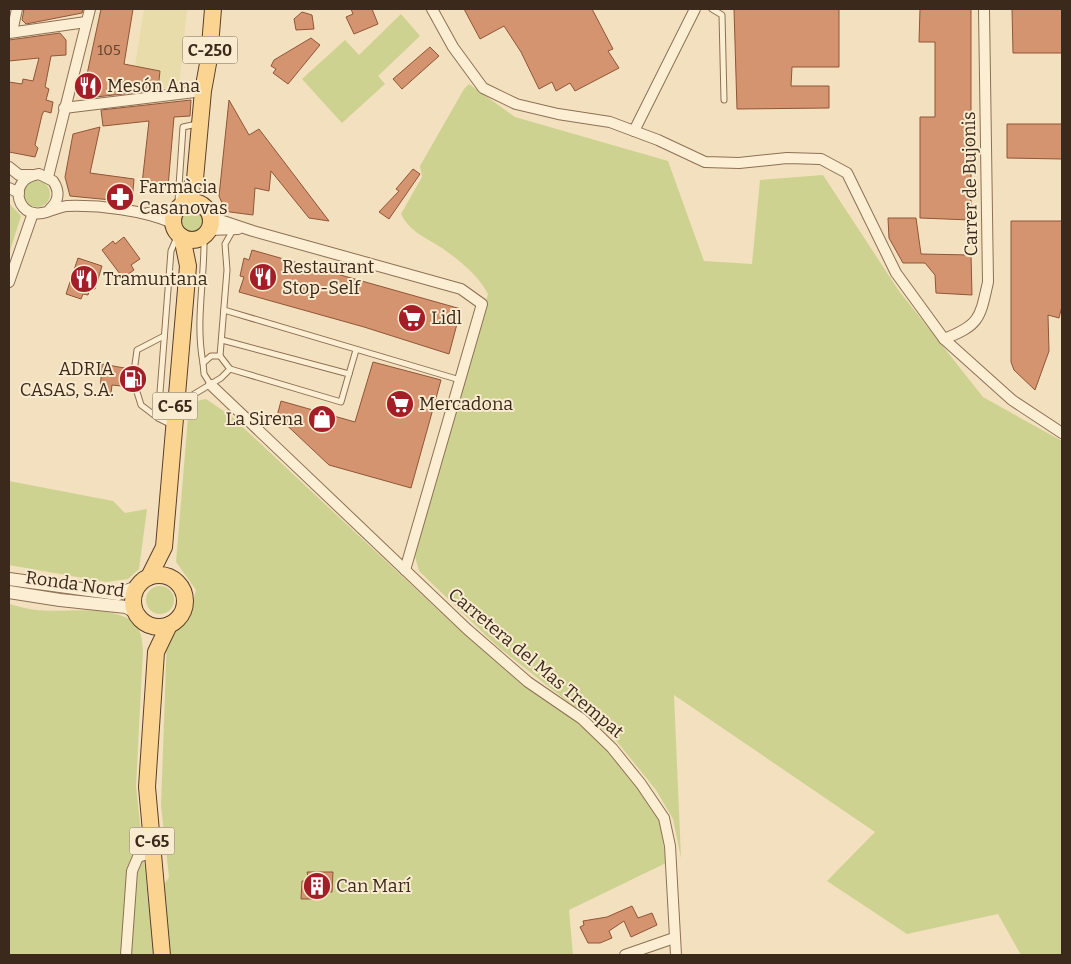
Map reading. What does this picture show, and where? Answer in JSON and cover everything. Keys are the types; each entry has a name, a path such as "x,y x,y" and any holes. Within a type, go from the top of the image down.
{"main road":[{"name":"C-250","path":"181,217 195,179 202,91 201,58 205,9"},
{"name":"C-250","path":"202,91 209,58 213,9"},
{"path":"208,209 206,230 193,240 181,217 208,209"},
{"name":"C-65","path":"173,578 164,546 188,266 181,217"},
{"name":"C-65","path":"188,266 206,230"},
{"name":"C-65","path":"143,582 164,546"},
{"path":"157,574 173,578 180,584 186,599 181,615 168,625 153,626 141,617 134,595 143,582 157,574"},
{"name":"C-65","path":"141,617 156,652"},
{"name":"C-65","path":"162,955 147,787 156,652 168,625"}],"street":[{"path":"17,9 10,33 86,22"},
{"path":"48,177 90,9"},
{"path":"432,9 453,48 483,88 516,104 610,122 658,140 705,162 739,163 787,158 821,160 847,173 896,273 944,339 1012,400 1062,433"},
{"path":"634,131 695,9"},
{"name":"Carrer de Bujonis","path":"944,339 964,331 981,314 988,282 984,9"},
{"path":"64,108 202,91"},
{"path":"9,167 19,175 29,177"},
{"path":"18,193 29,177"},
{"path":"9,178 48,177 56,186 58,197 50,210"},
{"path":"9,188 18,193 23,207 32,213 42,213 70,206 148,213 161,211 181,217"},
{"path":"58,197 70,206"},
{"path":"9,282 32,213"},
{"path":"206,230 234,229 253,231 461,289 482,304 404,570"},
{"path":"206,230 253,231"},
{"name":"Carretera del Mas Trempat","path":"211,385 467,629 521,676 582,719 612,748 641,784 664,818 670,846 676,955"},
{"name":"Ronda Nord","path":"9,579 118,594 143,582"},
{"name":"Ronda Nord","path":"9,592 60,600 126,606 141,617"},
{"path":"126,955 132,871 138,857 153,852"},
{"path":"625,955 674,938"}],"lane":[{"path":"712,9 722,15 724,100"},
{"path":"158,418 171,251 181,217 182,127 200,124"},
{"path":"234,229 225,244 227,270 220,356 230,369 341,402 356,350"},
{"path":"206,230 200,347 204,374 211,385"},
{"path":"224,310 460,380"},
{"path":"164,336 137,350 133,379 141,405 158,418 173,425 191,396 211,385 230,369"},
{"path":"222,340 349,374"},
{"path":"203,363 211,356 220,356"}],"shaded area":[{"path":"144,9 187,9 179,86 158,89 160,71 135,66"}],"green space":[{"path":"401,14 420,36 378,76 385,84 342,123 302,79 345,40 359,55"},
{"path":"469,84 515,117 668,161 704,261 752,264 760,180 823,175 899,291 983,397 1062,441 1062,955 1021,955 998,914 907,934 827,881 875,832 674,695 681,858 673,819 656,790 614,738 497,646 419,571 415,556 488,294 468,269 442,248 413,230 401,214 422,177 420,166 464,89"},
{"path":"37,181 46,185 50,194 46,203 37,207 28,203 24,194 28,185"},
{"path":"9,203 21,216 9,254"},
{"path":"192,209 200,213 204,221 200,229 192,233 184,229 180,221 184,213"},
{"path":"206,399 231,416 452,623 616,754 659,815 666,863 569,910 573,955 9,955 9,604 47,611 83,610 107,612 129,619 136,625 141,637 143,650 136,786 149,908 169,877 161,806 167,636 188,620 196,590 176,562 188,417 190,407 200,400"},
{"path":"9,481 113,501 125,513 147,509 139,569 128,579 106,582 9,565"},
{"path":"160,586 170,590 174,600 170,610 160,614 150,610 146,600 150,590"}],"building":[{"path":"24,9 83,9 82,13 26,24 22,20"},
{"path":"101,9 133,9 124,64 160,71 158,90 87,98 83,93"},
{"path":"351,9 372,9 378,24 354,34 346,17 353,14"},
{"path":"464,9 592,9 613,49 608,51 619,68 575,91 570,83 556,91 552,82 539,89 521,52 504,26 480,39"},
{"path":"734,9 839,9 839,67 792,67 791,86 829,86 829,108 737,109"},
{"path":"920,9 971,9 971,220 920,218 920,117 935,117 935,42 919,42"},
{"path":"1012,9 1062,9 1062,53 1013,53"},
{"path":"302,12 312,15 314,29 296,30 294,19"},
{"path":"60,33 66,40 66,55 51,56 45,87 49,89 46,100 53,102 51,113 44,111 42,115 35,145 38,148 35,157 9,152 9,82 22,84 23,79 33,81 39,58 9,61 9,40"},
{"path":"311,38 320,45 288,84 273,73 276,69 271,66 274,60"},
{"path":"430,47 439,56 402,89 393,79"},
{"path":"191,100 190,116 174,117 168,187 142,184 149,121 103,126 101,110"},
{"path":"229,100 249,135 259,129 329,221 309,218 271,171 269,191 255,188 253,215 225,210 219,196"},
{"path":"1007,124 1062,124 1062,159 1007,158"},
{"path":"100,127 90,173 134,179 132,202 70,196 65,177 73,134"},
{"path":"413,169 420,174 389,219 379,212 399,191 396,189"},
{"path":"888,218 916,218 921,254 971,255 972,295 936,293 935,275 925,263 903,263 889,238"},
{"path":"1011,221 1062,221 1062,306 1059,318 1048,315 1049,351 1035,390 1014,370 1011,362"},
{"path":"124,237 140,259 131,265 134,270 123,278 102,250 113,241 115,244"},
{"path":"252,250 461,309 449,354 364,327 239,292 244,277 240,276 244,258 249,260"},
{"name":"Tramuntana","path":"78,258 102,266 95,289 90,288 88,295 83,294 81,299 66,294"},
{"path":"373,362 441,380 411,488 329,465 277,416 281,401 355,422"},
{"path":"102,364 130,369 129,379 131,387 112,385 111,393 100,392"},
{"path":"139,369 142,369 141,388 137,379"},
{"name":"Can Marí","path":"307,872 333,872 332,892 312,891 312,899 301,899 302,881 309,881"},
{"path":"632,906 638,918 652,913 657,925 631,937 624,921 609,931 612,938 600,943 588,943 580,927 584,925 583,921 607,917"}],"place":[{"name":"Mesón Ana","path":"88,86"},
{"name":"Farmàcia Casanovas","path":"120,197"},
{"name":"Restaurant Stop-Self","path":"263,277"},
{"name":"Tramuntana","path":"84,279"},
{"name":"Lidl","path":"412,318"},
{"name":"ADRIA CASAS, S.A.","path":"133,379"},
{"name":"Mercadona","path":"400,404"},
{"name":"La Sirena","path":"322,419"},
{"name":"Can Marí","path":"317,886"}]}
